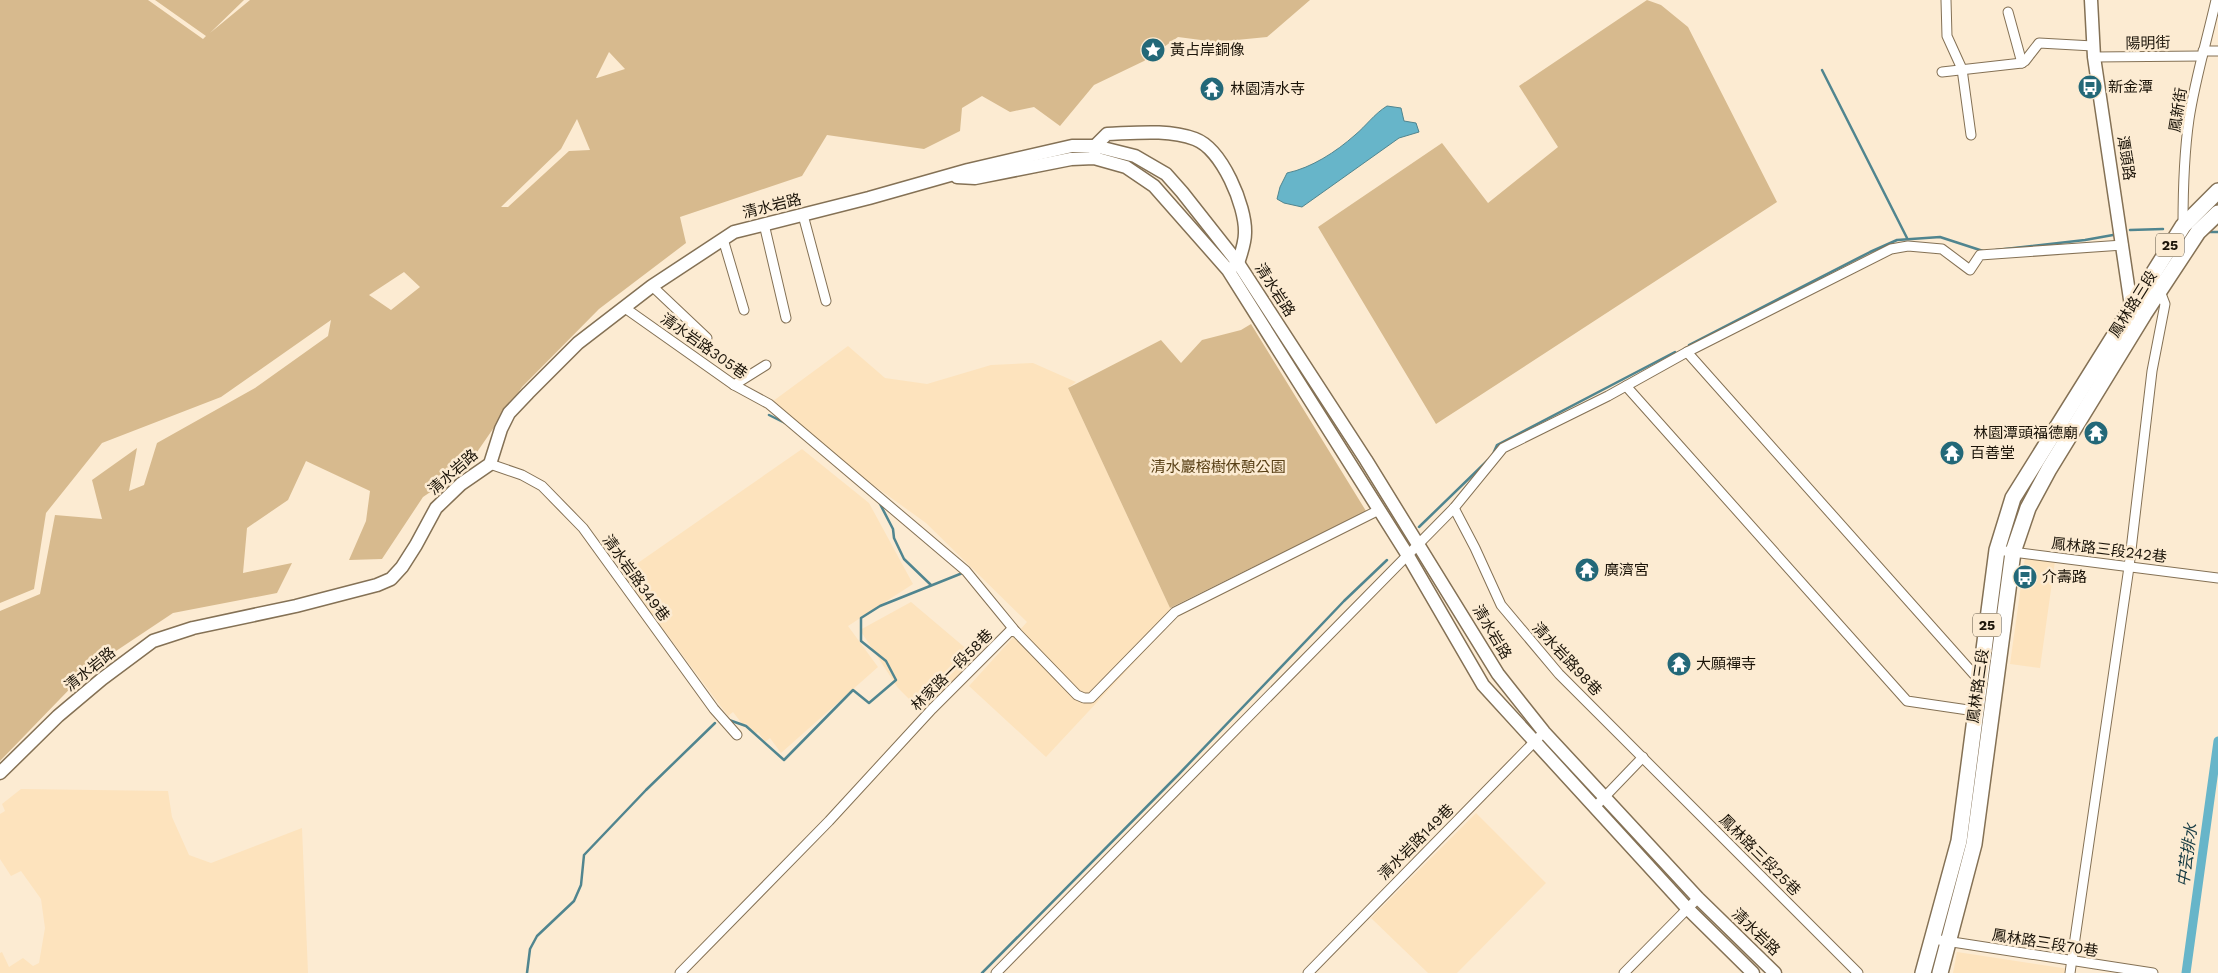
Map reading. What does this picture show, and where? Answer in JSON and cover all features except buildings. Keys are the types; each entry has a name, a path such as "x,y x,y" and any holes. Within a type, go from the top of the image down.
{"main road":[{"name":"鳳林路三段","path":"1923,973 1959,841 1997,550 2013,498 2131,306 2183,226 2218,191"},
{"name":"鳳林路三段","path":"1940,973 1974,844 2013,552 2028,508 2048,468 2144,314 2198,232 2218,213"}],"street":[{"path":"1946,0 1947,36 1962,69 1971,135"},
{"name":"潭頭路","path":"2091,0 2094,52 2131,306"},
{"name":"鳳新街","path":"2183,226 2183,180 2189,119 2202,53 2216,0"},
{"path":"1942,72 2022,63 2008,12"},
{"name":"陽明街","path":"2022,63 2039,43 2094,52 2202,53 2218,51"},
{"name":"清水岩路","path":"0,773 58,716 102,679 153,641 174,633 359,590 391,579 402,567 416,546 436,508 461,484 490,464 501,429 509,413 578,343 652,286 734,232 950,176 975,178 1072,159 1095,152 1107,134 1150,132 1194,139 1208,146 1234,186 1242,212 1245,234 1233,266"},
{"name":"清水岩路","path":"1095,152 1126,167 1154,186 1233,266 1418,543 1498,674 1544,732 1698,898 1775,973"},
{"path":"803,215 826,301"},
{"path":"764,224 786,318"},
{"path":"723,239 744,310"},
{"path":"996,973 1454,508 1503,448 1891,249 1908,246 1942,249 1970,270 1980,255 2123,244"},
{"name":"清水岩路","path":"1233,266 1407,554 1483,685 1687,908 1753,973"},
{"path":"652,286 707,338"},
{"path":"2070,973 2129,566 2152,371 2165,304 2160,291"},
{"path":"2131,306 2144,314"},
{"name":"清水岩路305巷","path":"625,308 734,385 769,404 966,571 1016,632"},
{"path":"1687,352 1979,680"},
{"path":"734,385 766,365"},
{"path":"1626,386 1907,701 1975,711"},
{"name":"清水岩路349巷","path":"490,464 522,474 542,486 583,528 714,708 737,735"},
{"name":"清水岩路98巷","path":"1454,508 1501,605 1559,674 1643,757"},
{"name":"林家路一段58巷","path":"680,973 829,821 932,709 1010,631 1016,632 1077,695 1091,698 1099,692 1175,612 1379,510"},
{"name":"鳳林路三段242巷","path":"1997,550 2218,578"},
{"name":"清水岩路149巷","path":"1308,973 1544,732"},
{"path":"1594,808 1643,757"},
{"name":"鳳林路三段25巷","path":"1643,757 1858,973"},
{"path":"1624,973 1698,898"},
{"name":"鳳林路三段70巷","path":"1933,939 2071,962 2153,973"}],"shaded area":[{"path":"848,346 885,378 927,384 991,365 1033,363 1076,382 1068,388 1170,608 1170,624 1046,757 969,686 1027,622 926,523 765,407"},
{"path":"802,449 869,503 913,584 848,626 878,667 781,753 770,738 765,742 758,732 754,735 746,723 743,725 733,712 728,716 622,574"},
{"path":"2025,557 2055,561 2040,668 2010,664"},
{"path":"911,602 976,657 924,714 898,688 860,630"},
{"path":"21,789 168,791 172,817 189,855 211,863 302,828 308,973 0,973 0,953 2,952 9,967 23,958 33,966 39,963 45,928 41,899 21,871 11,876 0,859 0,814 5,811 2,804"},
{"path":"1476,813 1546,883 1457,973 1428,973 1371,918"},
{"path":"1957,952 2069,969 2068,973 1953,973"}],"green space":[{"path":"0,0 148,0 203,39 206,36 155,0 244,0 210,33 250,0 1310,0 1267,37 1216,42 1178,37 1144,61 1094,85 1060,126 1034,107 1010,112 982,96 962,108 960,131 924,149 827,135 802,176 680,217 686,243 599,309 522,387 466,468 423,497 382,559 349,560 366,521 370,491 306,461 288,500 247,528 243,573 292,563 277,593 173,613 89,669 0,761 0,611 40,594 55,515 102,519 92,480 137,448 129,491 144,485 157,443 255,388 328,336 331,320 221,397 102,443 46,513 34,589 0,603","holes":["609,52 625,69 596,78","577,119 590,150 569,151 508,207 501,207 561,149","404,272 420,287 391,310 369,295"]},
{"path":"1647,0 1661,5 1688,27 1777,202 1436,424 1318,227 1442,143 1488,203 1558,147 1519,86"},
{"name":"清水巖榕樹休憩公園","path":"1251,324 1366,511 1170,608 1068,388 1161,340 1181,363 1202,340 1241,330"}],"water":[{"path":"1387,106 1401,108 1404,121 1416,123 1419,132 1399,138 1302,207 1284,203 1277,199 1280,187 1287,173 1314,163 1331,153 1348,141"}],"waterway":[{"path":"1822,70 1907,238"},
{"path":"2130,230 2163,229"},
{"path":"2207,232 2218,232"},
{"path":"1996,250 2113,235"},
{"path":"1689,345 1897,240 1940,237 1983,251"},
{"path":"1493,454 1497,445 1675,352"},
{"path":"769,415 785,423"},
{"path":"1419,527 1488,460"},
{"path":"879,502 893,529 894,538 904,559 931,585"},
{"path":"982,973 1179,774 1344,601 1387,560"},
{"path":"729,720 746,726 784,760 853,690 869,703 896,680 886,661 861,641 861,618 880,606 965,572"},
{"path":"527,973 530,949 537,936 574,901 581,885 584,855 646,790 715,723"},
{"name":"中芸排水","path":"2186,973 2218,741"}],"place":[{"name":"黃占岸銅像","path":"1153,50"},
{"name":"新金潭","path":"2090,87"},
{"name":"林園清水寺","path":"1212,89"},
{"name":"林園潭頭福德廟","path":"2096,433"},
{"name":"百善堂","path":"1952,453"},
{"name":"廣濟宮","path":"1587,570"},
{"name":"介壽路","path":"2025,577"},
{"name":"大願禪寺","path":"1679,664"}]}
